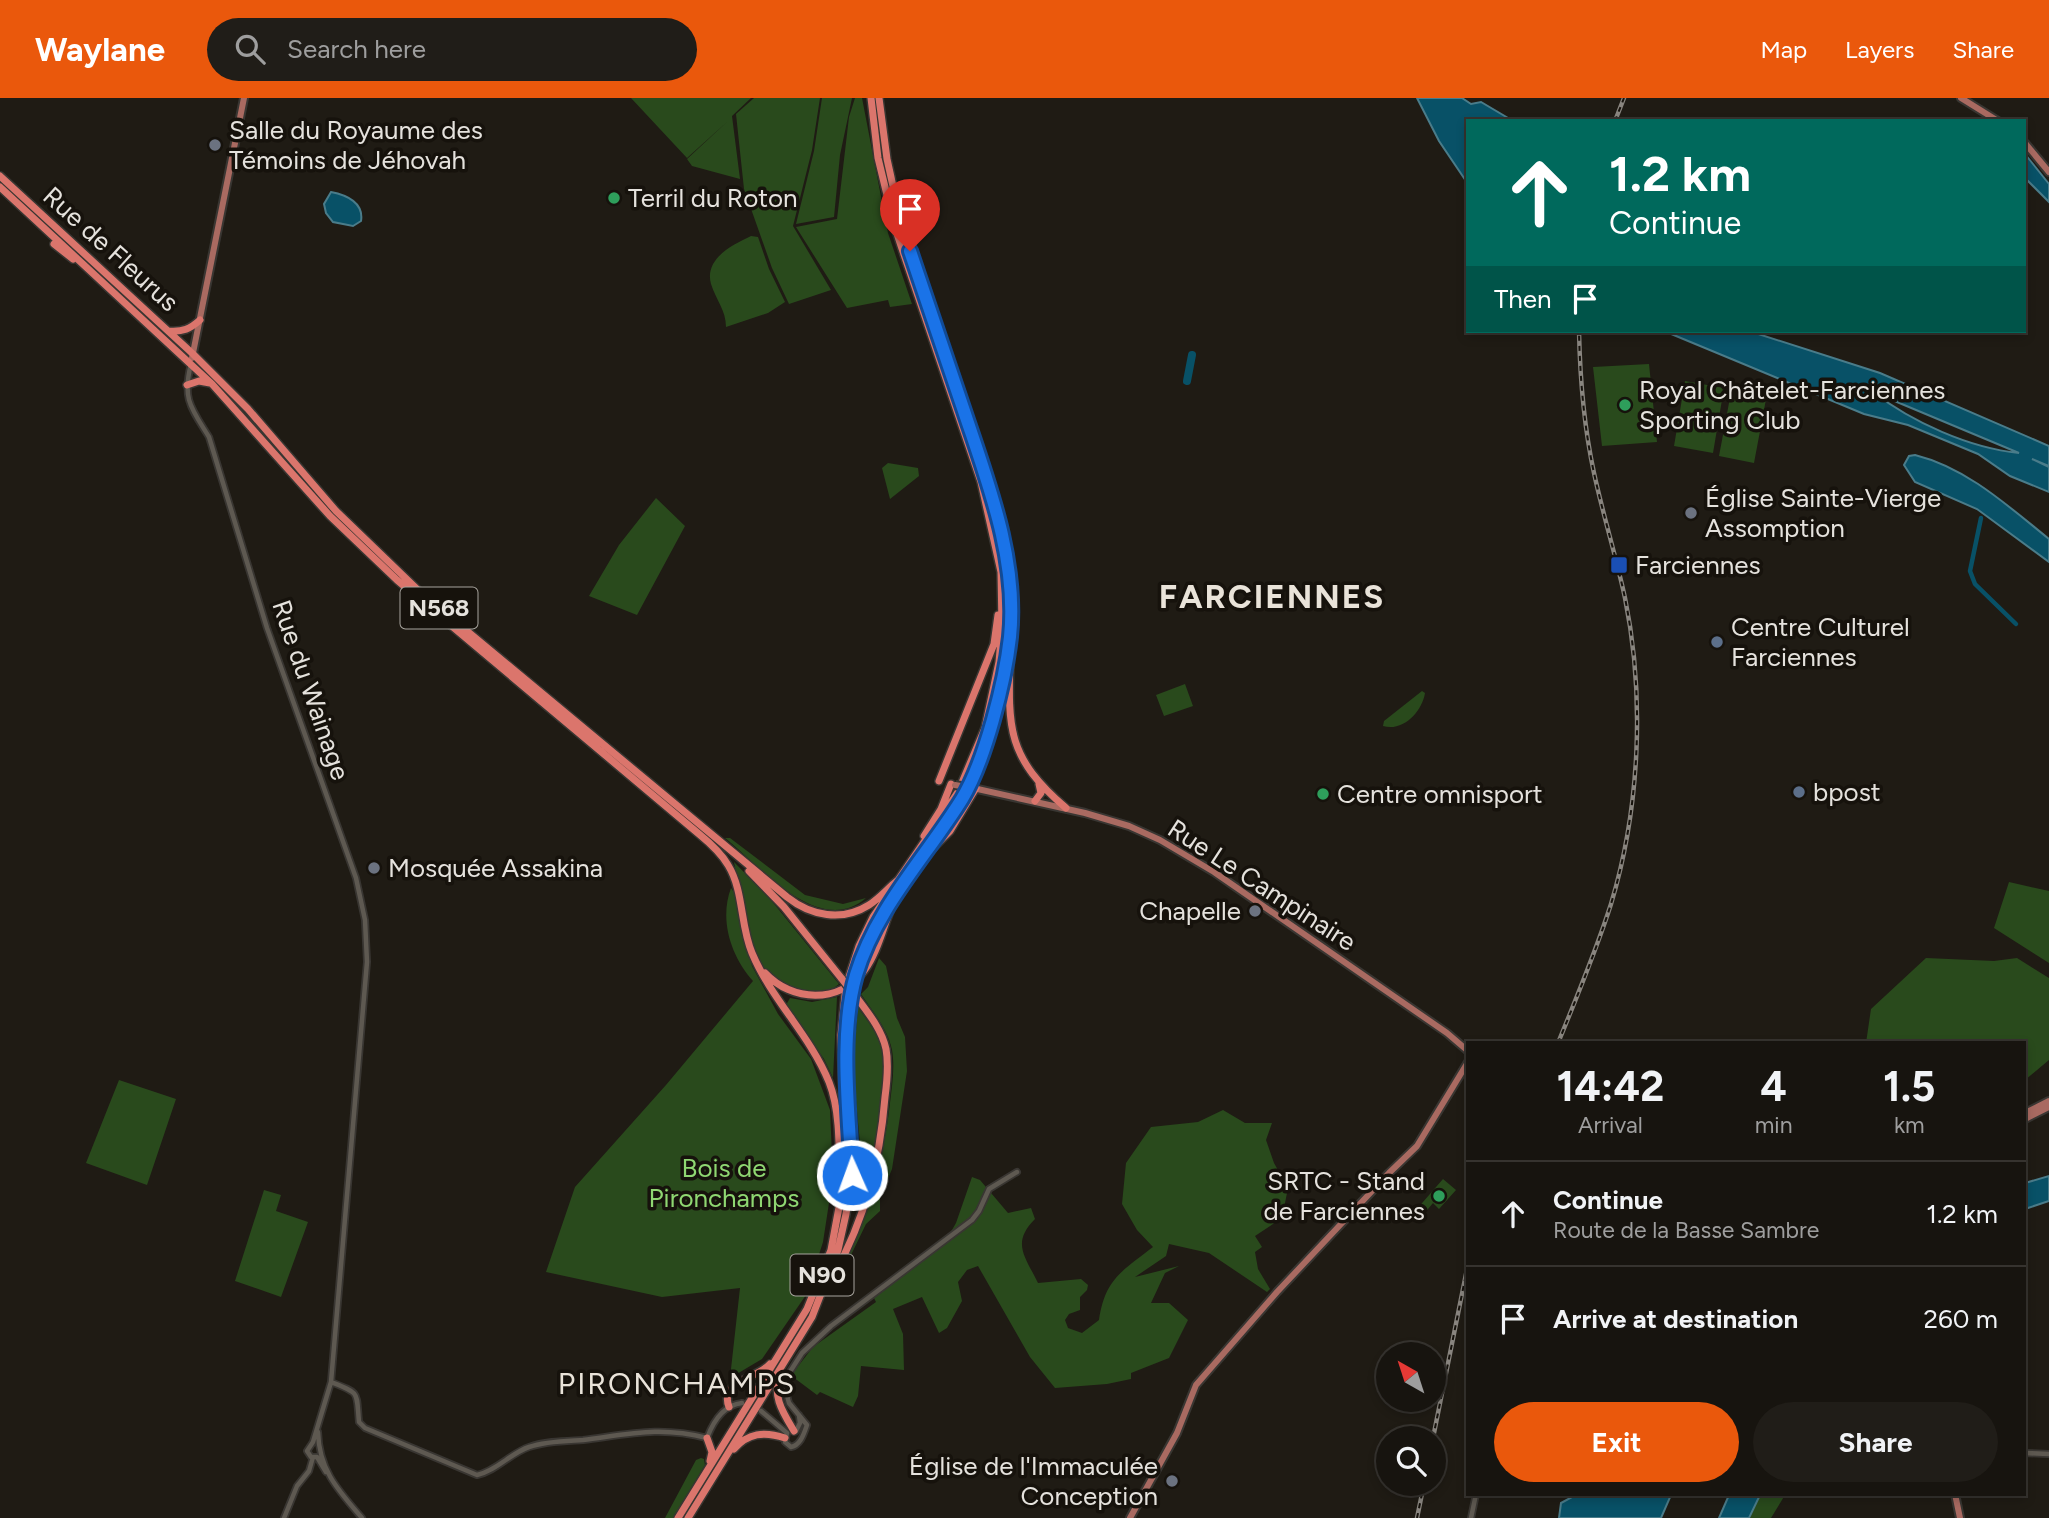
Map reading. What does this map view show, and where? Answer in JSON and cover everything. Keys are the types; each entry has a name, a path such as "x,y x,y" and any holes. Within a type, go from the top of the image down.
{"highway":[{"name":"N90","path":"678,1518 797,1327 816,1290 831,1250 845,1159 841,1035 852,995 845,979 869,925 958,792 985,727 999,662 1002,627 996,548 981,482 960,412 895,228 878,158 871,98"},
{"name":"N90","path":"879,98 887,159 902,227 955,397"},
{"name":"Rue de Fleurus","path":"0,176 193,354"},
{"name":"Rue de Fleurus","path":"0,187 191,364"},
{"path":"54,244 75,261 82,263"},
{"path":"170,331 180,332 191,328 200,320"},
{"name":"N568","path":"193,354 248,409 336,511 420,592 723,845"},
{"name":"N568","path":"191,364 330,516 370,555 723,857 734,876 747,940 758,965"},
{"path":"187,385 199,381 212,384"},
{"name":"N90","path":"688,1518 812,1317 821,1296 838,1250 852,1175 847,1034 856,975 871,935 963,796 991,729 1010,637 1010,599 1005,547 988,482 960,412"},
{"path":"939,781 994,645 1001,590"},
{"path":"1010,637 1011,730 1021,759 1039,783 1066,808"},
{"path":"1035,801 1041,793 1039,783"},
{"path":"919,850 928,828 953,785"},
{"path":"920,859 934,849 950,831 974,788"},
{"path":"723,845 793,902 822,914 846,914 863,908 898,880"},
{"path":"723,845 783,907 845,979 852,995 874,1022 885,1047 887,1069 883,1121 873,1175 844,1255 821,1296"},
{"path":"758,965 776,984 795,993 817,996 839,990 859,976 872,958 895,895"},
{"path":"758,965 817,1056 830,1084 836,1110 840,1205"},
{"path":"709,1484 744,1439 755,1434 790,1433 779,1405 777,1384 779,1375 812,1317"},
{"path":"729,1407 726,1401 731,1387 757,1376 768,1367 797,1327"},
{"path":"690,1499 711,1458 712,1452 707,1438"}],"main road":[{"path":"191,364 244,98"},
{"path":"1966,99 1995,119"},
{"path":"1966,99 2001,119"},
{"path":"2026,138 2049,165"},
{"path":"2026,144 2049,172"},
{"path":"939,781 953,785"},
{"name":"Rue Le Campinaire","path":"953,785 1066,808 1132,827 1160,840 1214,872 1385,989 1466,1050"},
{"path":"1130,1518 1177,1433 1196,1385 1277,1292 1389,1172 1417,1146 1466,1065"},
{"path":"2026,1112 2049,1101"},
{"path":"2026,1118 2049,1107"},
{"path":"1955,1496 1960,1518"}],"street":[{"name":"Rue du Wainage","path":"191,364 186,394 209,437 267,628 356,878 365,920 367,962 334,1355 331,1382 312,1444"},
{"path":"799,1414 800,1423 790,1433 787,1444 794,1447 800,1443 807,1425 799,1414 788,1399 786,1378 808,1345 972,1220 989,1189 1017,1172"},
{"path":"331,1382 353,1391 358,1398 359,1422 365,1429 477,1475 535,1445 652,1431 676,1431 707,1438 719,1416 729,1407 742,1403"},
{"path":"761,1411 790,1433 801,1437"},
{"path":"284,1518 297,1486 317,1456 318,1424"},
{"path":"318,1445 312,1444 307,1451 317,1456 327,1474 362,1518"},
{"path":"2026,1453 2049,1454"},
{"path":"1471,1518 1476,1496"}],"green space":[{"path":"631,98 751,98 732,116 740,179 692,166 687,159 728,121 687,158"},
{"path":"754,98 820,98 812,150 793,226 831,290 789,304 772,268 744,189 736,114"},
{"path":"822,98 852,98 840,155 834,217 796,224 814,151"},
{"path":"855,98 862,98 888,233 912,304 890,307 888,300 847,308 796,227 837,219 849,117"},
{"path":"751,236 758,237 769,269 785,302 768,313 726,327 723,310 711,284 712,267 721,254"},
{"name":"Royal Châtelet-Farciennes Sporting Club","path":"1649,364 1657,442 1602,446 1593,367"},
{"path":"1685,381 1724,388 1713,453 1674,446"},
{"path":"1732,387 1767,394 1754,463 1719,456"},
{"path":"888,463 918,468 919,476 890,499 882,468"},
{"path":"656,498 685,526 637,615 589,596 619,545"},
{"path":"1185,684 1193,706 1164,716 1156,695"},
{"path":"1422,691 1425,693 1420,707 1410,719 1398,726 1383,726 1384,721"},
{"path":"725,838 730,838 805,895 843,904 866,898 848,908 829,910 810,904 791,894"},
{"path":"734,862 771,900 839,984 830,991 804,993 782,983 763,969 747,931"},
{"path":"2009,882 2049,891 2049,963 1994,928"},
{"name":"Bois de Pironchamps","path":"731,888 735,894 752,966 778,1014 811,1059 830,1110 833,1177 823,1242 806,1295 762,1359 730,1378 740,1288 662,1297 546,1272 575,1187 666,1085 753,981 733,949 729,937 726,913"},
{"path":"879,958 886,966 897,1018 905,1037 907,1071 892,1169 880,1198 880,1211 866,1224 833,1292 853,1245 876,1177 890,1103 893,1063 890,1042 861,994 868,987"},
{"path":"1926,958 1994,961 2017,958 2049,978 2049,1060 2026,1079 2026,1041 1866,1041 1871,1009"},
{"path":"837,997 833,1078 824,1059 786,1005 790,998 812,1002"},
{"path":"858,1007 880,1044 884,1080 870,1168 860,1204 853,1212 860,1144 853,1067"},
{"path":"119,1080 176,1099 147,1185 86,1163"},
{"path":"1223,1110 1245,1123 1272,1123 1266,1140 1274,1163 1288,1188 1282,1218 1255,1236 1262,1247 1255,1252 1258,1269 1270,1289 1267,1292 1209,1253 1169,1244 1166,1256 1135,1277 1179,1266 1165,1273 1151,1303 1169,1303 1188,1320 1169,1358 1131,1373 1131,1379 1107,1384 1055,1388 1030,1357 978,1266 967,1270 958,1282 962,1301 947,1328 939,1333 922,1297 893,1309 903,1334 904,1370 861,1366 858,1396 853,1407 820,1392 817,1395 793,1377 792,1374 813,1347 876,1302 874,1298 944,1244 956,1223 972,1177 980,1180 1008,1213 1031,1208 1035,1219 1022,1243 1025,1257 1038,1283 1081,1279 1088,1285 1080,1297 1080,1310 1069,1314 1065,1320 1068,1328 1082,1333 1099,1320 1106,1295 1117,1277 1153,1247 1137,1230 1122,1204 1126,1163 1151,1127 1198,1122"},
{"name":"SRTC - Stand de Farciennes","path":"1443,1179 1456,1190 1439,1209 1433,1203 1423,1215 1416,1210"},
{"path":"264,1190 281,1195 276,1211 308,1222 281,1297 235,1281"},
{"path":"704,1459 705,1465 673,1518 665,1518 696,1460"},
{"path":"1760,1496 1784,1496 1771,1518 1750,1518"}],"water":[{"path":"1417,98 1462,98 1471,104 1481,102 1510,119 1466,119 1466,181 1439,141"},
{"path":"2026,155 2049,184 2049,202 2026,179"},
{"path":"331,192 353,201 360,209 361,221 353,226 333,222 326,213 324,204"},
{"path":"1669,333 1755,333 1880,373 2049,446 2049,466 2032,459 2049,467 2049,492 2010,476 1978,454 1908,425 1864,414","holes":["1873,392 2019,453 2000,450 1942,432 1905,413"]},
{"path":"1915,455 1952,469 2018,514 2049,539 2049,562 1977,509 1915,482 1904,465 1909,456"},
{"path":"2049,1176 2049,1201 2026,1209 2026,1183"},
{"path":"1574,1496 1671,1496 1661,1518 1559,1518 1561,1503"},
{"path":"1729,1496 1760,1496 1749,1518 1719,1518"}],"waterway":[{"path":"1187,381 1192,355"},
{"path":"1981,518 1970,571 1975,584 2016,624"}],"railway":[{"path":"1616,119 1624,98"},
{"path":"1559,1041 1593,957 1621,867 1636,752 1637,713 1631,635 1625,598 1591,456 1583,403 1579,333"},
{"path":"1435,1426 1466,1274"},
{"path":"1417,1518 1422,1496"}],"place":[{"name":"Salle du Royaume des Témoins de Jéhovah","path":"215,145"},
{"name":"Terril du Roton","path":"614,198"},
{"name":"Royal Châtelet-Farciennes Sporting Club","path":"1625,405"},
{"name":"Église Sainte-Vierge Assomption","path":"1691,513"},
{"name":"Farciennes","path":"1619,565"},
{"name":"Centre Culturel Farciennes","path":"1717,642"},
{"name":"bpost","path":"1799,792"},
{"name":"Centre omnisport","path":"1323,794"},
{"name":"Mosquée Assakina","path":"374,868"},
{"name":"Chapelle","path":"1255,911"},
{"name":"SRTC - Stand de Farciennes","path":"1439,1196"},
{"name":"Église de l'Immaculée Conception","path":"1172,1481"}],"district":[{"name":"FARCIENNES","path":"1272,596"},
{"name":"PIRONCHAMPS","path":"677,1384"}],"route":[{"path":"852,1175 847,1034 856,975 866,946 880,919 963,796 991,729 1010,637 1010,599 1005,547 988,482 910,251"}]}
